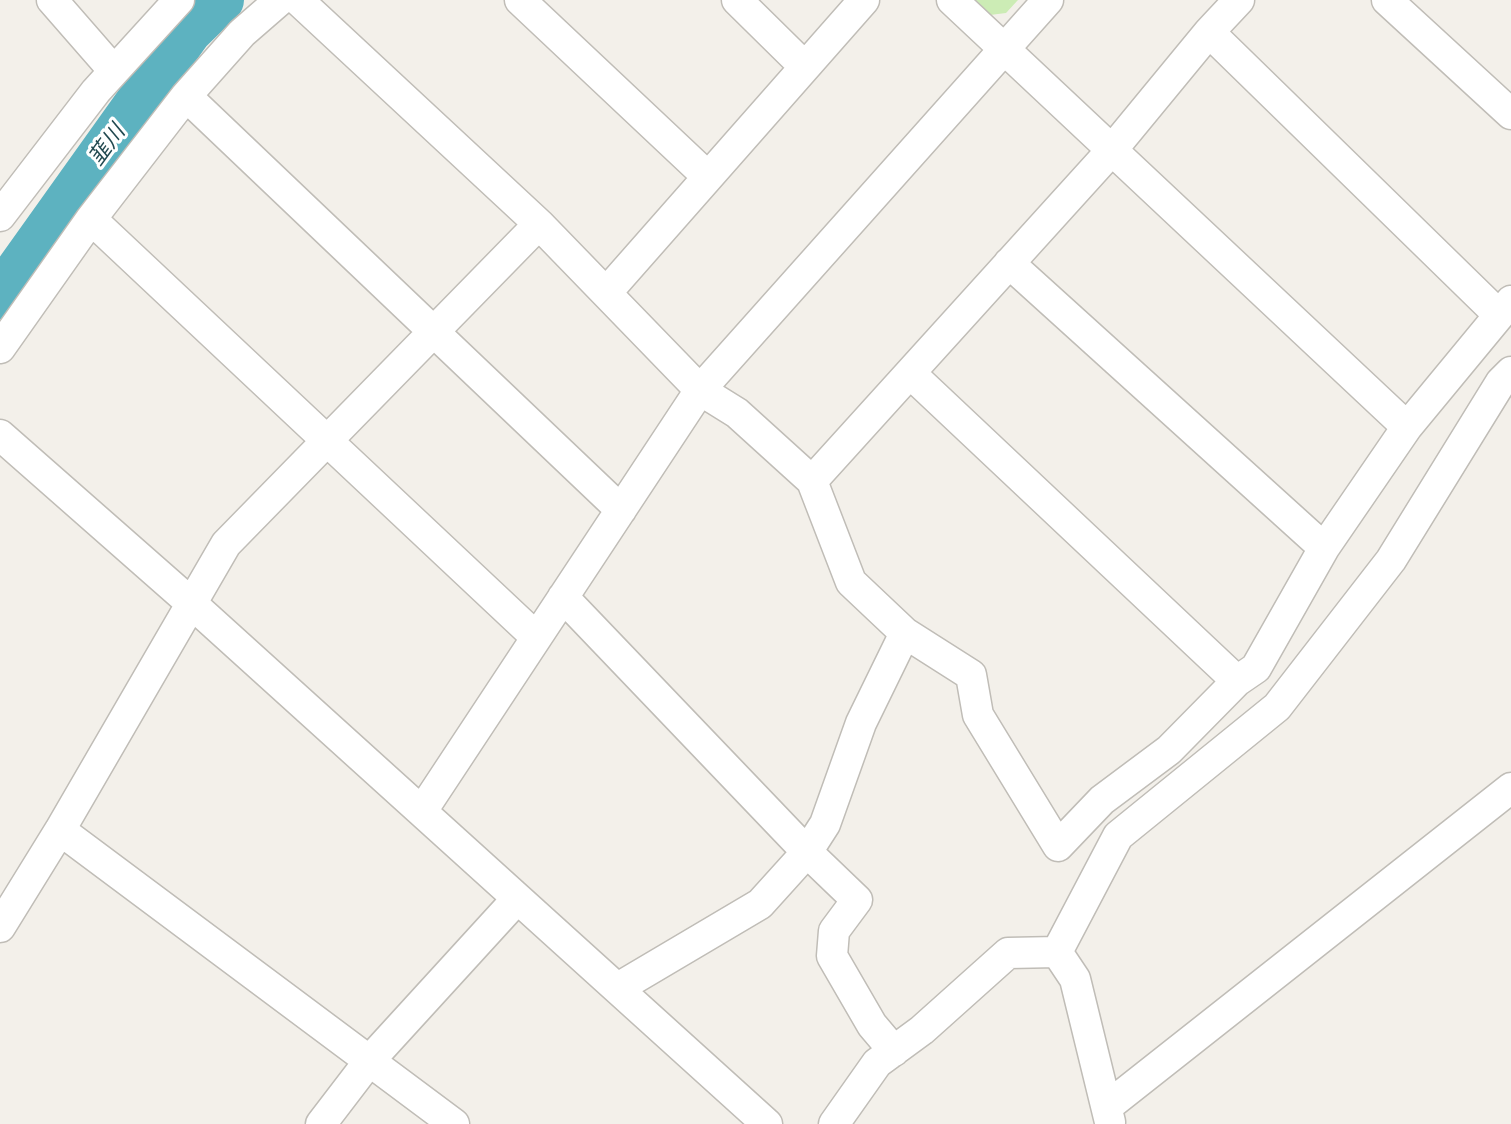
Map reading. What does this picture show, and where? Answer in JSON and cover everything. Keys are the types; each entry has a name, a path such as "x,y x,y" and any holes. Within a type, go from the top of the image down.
{"street":[{"path":"52,0 114,71"},
{"path":"0,216 114,71 178,0"},
{"path":"0,348 91,219 186,96 242,33 280,0"},
{"path":"298,0 539,224 700,390 737,413 812,481 851,582 905,633 972,675 978,715 1058,846 1102,800 1169,750 1237,681 1256,668 1324,549 1407,427 1504,308 1209,32"},
{"path":"520,0 708,177"},
{"path":"737,0 805,67"},
{"path":"606,293 864,0"},
{"path":"952,0 1407,427"},
{"path":"422,811 700,390 1048,0"},
{"path":"812,481 1111,151 1209,32 1239,0"},
{"path":"1387,0 1511,114"},
{"path":"186,96 621,510"},
{"path":"91,219 536,637"},
{"path":"0,927 60,830 226,544 539,224"},
{"path":"1009,263 1324,549"},
{"path":"1057,952 1118,836 1276,707 1391,560 1501,382 1511,372"},
{"path":"910,373 1237,681"},
{"path":"0,435 191,603 766,1124"},
{"path":"563,597 807,852 857,900 834,931 832,956 872,1025 894,1051"},
{"path":"618,988 760,904 807,852 825,824 861,723 905,633"},
{"path":"1057,952 1075,979 1109,1115 1511,788"},
{"path":"60,830 454,1124"},
{"path":"321,1124 370,1060 517,899"},
{"path":"834,1124 877,1063 922,1030 1008,953 1057,952"}],"green space":[{"path":"974,0 1018,0 1006,13 990,15"}],"waterway":[{"name":"韮川","path":"0,296 189,31 221,0"}]}
